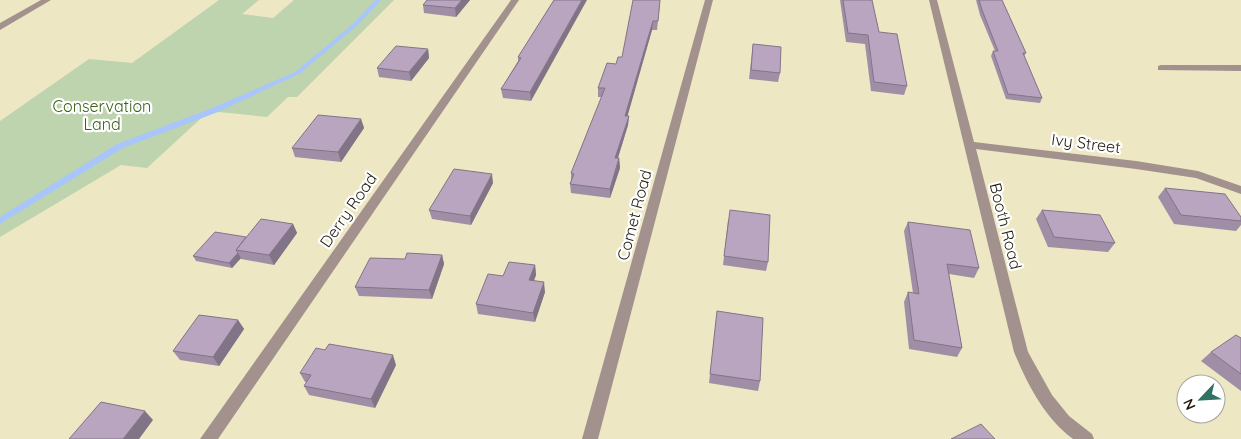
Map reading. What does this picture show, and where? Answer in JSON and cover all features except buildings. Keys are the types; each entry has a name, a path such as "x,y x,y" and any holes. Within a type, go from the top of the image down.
{"street":[{"path":"0,27 47,0"},
{"name":"Derry Road","path":"208,439 514,0"},
{"name":"Comet Road","path":"590,439 709,0"},
{"name":"Booth Road","path":"933,0 1021,352 1035,384 1055,413 1086,439"},
{"path":"1161,68 1241,68"},
{"name":"Ivy Street","path":"969,145 1136,165 1198,176 1241,190"}],"green space":[{"name":"Conservation Land","path":"219,0 259,0 242,14 273,18 294,0 394,0 297,97 288,97 267,117 209,111 147,168 121,165 0,237 0,121 89,59 132,63"}],"waterway":[{"path":"0,221 120,146 215,110 297,73 356,24 378,0"}]}
